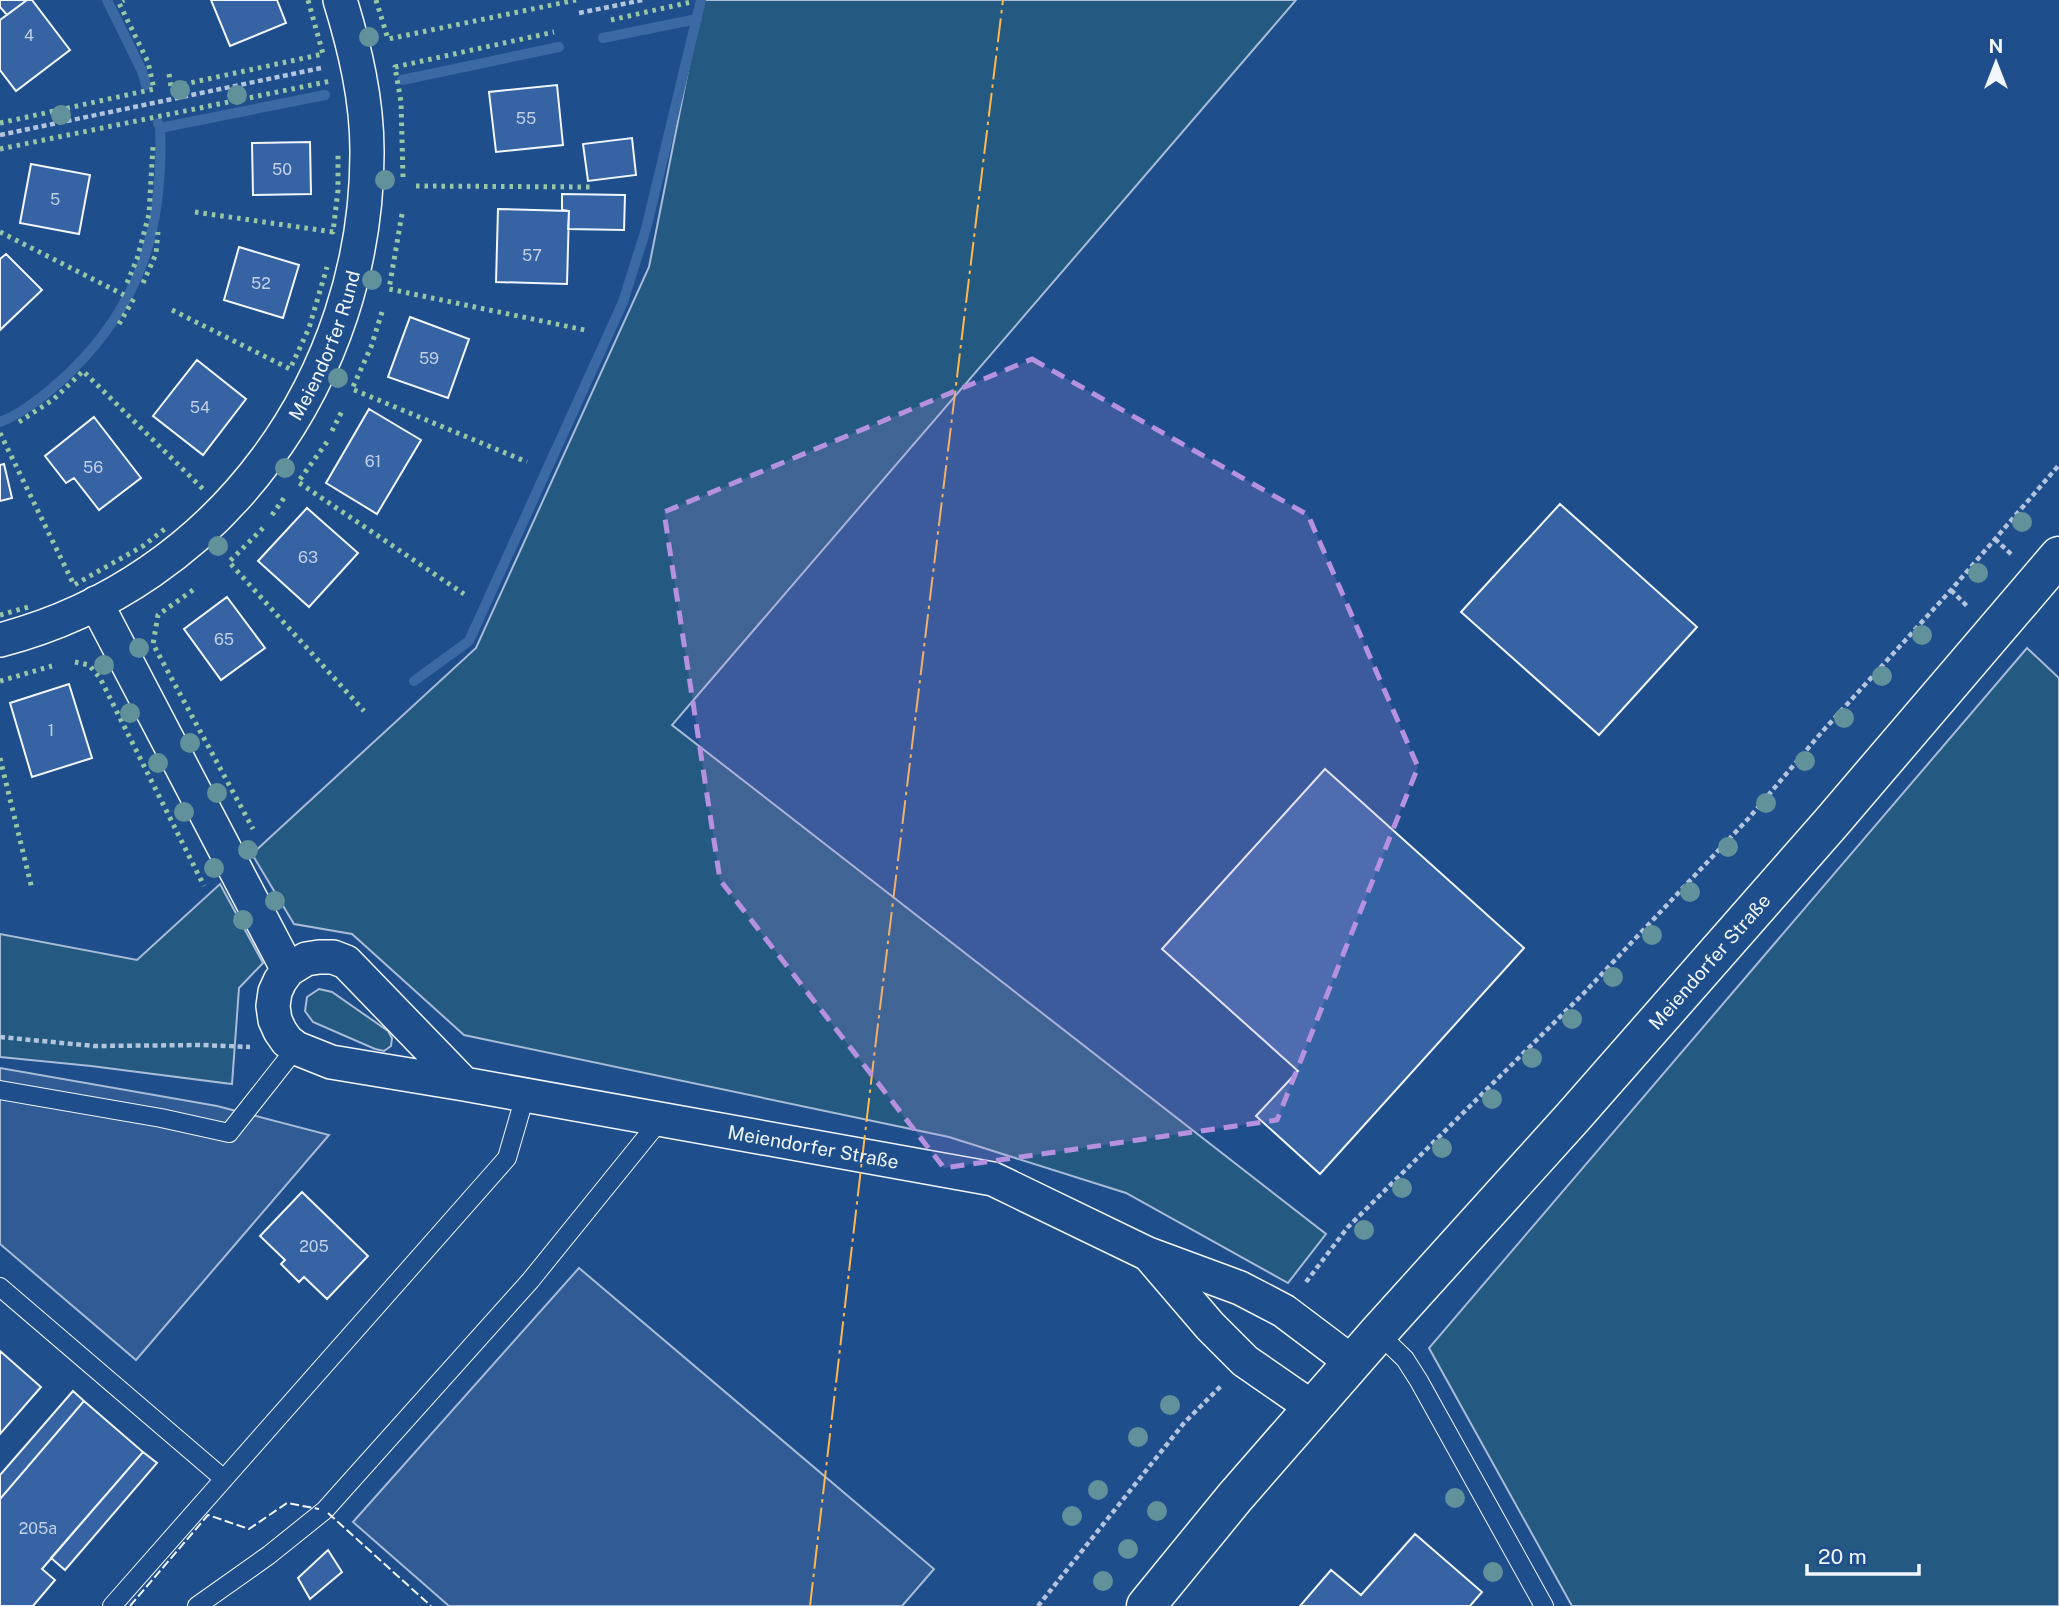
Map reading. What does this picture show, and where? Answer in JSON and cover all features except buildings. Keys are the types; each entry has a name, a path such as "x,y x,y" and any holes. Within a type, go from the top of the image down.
{"main road":[{"name":"Meiendorfer Straße","path":"1146,1606 1235,1497 1831,823 2059,556"}],"street":[{"name":"Meiendorfer Rund","path":"0,640 36,629 96,603 144,575 179,550 228,506 249,481 282,438 320,371 337,331 353,279 364,214 367,148 365,116 356,60 340,0"},
{"path":"96,603 288,971"},
{"path":"296,1048 279,1031 273,1006 275,992 288,971 306,959 333,957 346,962 464,1084"},
{"name":"Meiendorfer Straße","path":"296,1048 331,1062 993,1180 1148,1254 1240,1288 1284,1311 1353,1363"},
{"name":"Meiendorfer Straße","path":"1148,1254 1210,1326 1245,1361 1314,1408"}],"lane":[{"path":"0,1090 161,1118 229,1133 296,1048"},
{"path":"112,1606 507,1158 525,1096"},
{"path":"208,1603 325,1510 530,1281 661,1119"},
{"path":"0,1287 225,1479"},
{"path":"1378,1333 1405,1359 1419,1381 1544,1606"}],"path":[{"path":"579,13 643,0"},
{"path":"0,135 356,60"},
{"path":"1284,1311 1348,1227 1583,994 1748,819 2059,465"},
{"path":"0,1037 94,1046 296,1048"},
{"path":"1038,1606 1184,1423 1245,1361"}],"highlighted area":[{"path":"1032,359 1308,515 1418,767 1277,1120 944,1168 720,880 664,512"}],"shaded area":[{"path":"702,0 1296,0 672,725 1326,1234 1288,1283 1126,1193 949,1137 464,1035 352,934 294,924 252,854 476,648 649,267"},
{"path":"2027,648 2059,678 2059,1606 1572,1606 1429,1348"},
{"path":"220,884 263,963 239,988 232,1084 0,1057 0,934 137,960"},
{"path":"319,989 332,992 388,1031 392,1038 391,1046 384,1051 375,1049 313,1022 305,1011 307,997"},
{"path":"0,1068 217,1106 329,1135 136,1360 0,1244"},
{"path":"579,1268 934,1569 902,1606 449,1606 353,1522"}],"waterway":[{"path":"107,0 142,71 146,85"},
{"path":"414,681 469,641 623,302 646,229 701,0"},
{"path":"603,38 697,19"},
{"path":"402,80 559,47"},
{"path":"160,128 325,95"},
{"path":"0,422 28,407 70,372 115,319 131,290 143,261 158,197 158,123"}],"hedge":[{"path":"0,123 154,89 148,62 119,3 124,0"},
{"path":"169,74 171,87 323,54 308,0"},
{"path":"376,0 388,39 576,0"},
{"path":"611,20 691,2"},
{"path":"403,177 401,102 395,67 554,32"},
{"path":"0,149 331,81"},
{"path":"127,283 137,259 149,214 153,146"},
{"path":"195,212 333,232 338,190 338,154"},
{"path":"416,186 592,187"},
{"path":"402,214 389,289 585,330"},
{"path":"0,232 124,295"},
{"path":"143,283 156,254 158,232"},
{"path":"172,310 290,369 309,328 327,267"},
{"path":"119,324 136,295"},
{"path":"382,312 371,347 352,389 527,462"},
{"path":"19,422 54,399 83,371 203,489"},
{"path":"332,431 343,409"},
{"path":"0,433 74,585 143,546 166,528"},
{"path":"327,442 298,482 464,594"},
{"path":"272,515 284,498"},
{"path":"263,528 229,562 364,711"},
{"path":"193,590 158,615 153,644 253,829"},
{"path":"0,615 32,606"},
{"path":"75,662 89,665 100,678 204,886"},
{"path":"0,681 52,666"},
{"path":"0,758 32,889"}],"fence":[{"path":"130,1606 208,1515 249,1529 287,1503 319,1509"},
{"path":"328,1513 431,1606"}],"power":[{"path":"810,1606 1003,0"}]}
